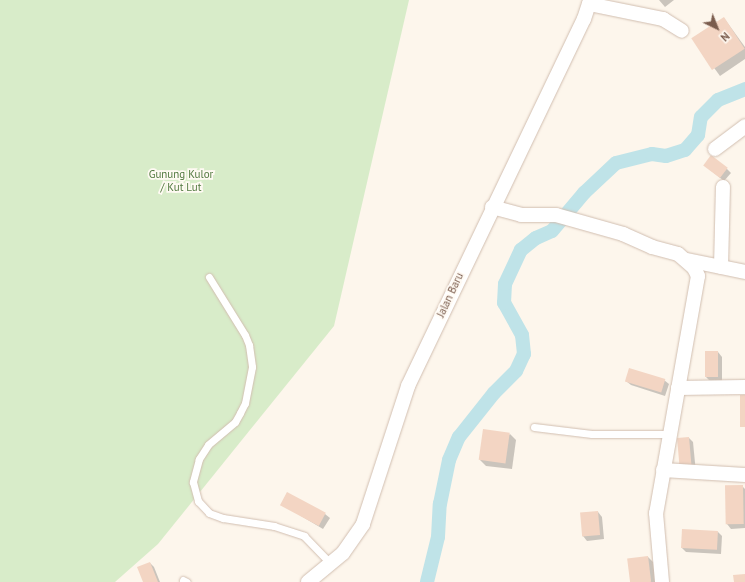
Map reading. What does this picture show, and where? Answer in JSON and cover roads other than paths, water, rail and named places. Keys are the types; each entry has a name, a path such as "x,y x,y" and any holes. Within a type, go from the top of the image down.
{"street":[{"path":"589,2 663,19 682,31"},
{"name":"Jalan Baru","path":"308,582 331,564 355,539 366,518 408,386 589,2"},
{"path":"715,149 745,126"},
{"path":"721,267 723,187"},
{"path":"492,207 521,215 556,214 574,218 678,254 687,260 698,276 656,513 662,582"},
{"path":"687,260 745,272"},
{"path":"678,388 745,387"},
{"path":"663,470 745,475"}],"lane":[{"path":"209,277 245,335 249,345 252,367 245,403 235,422 208,445 199,460 193,482 198,501 209,513 223,518 274,526 304,536 331,564"},
{"path":"534,427 592,434 670,434"}],"waterway":[{"path":"427,582 438,537 440,504 449,460 459,437 494,393 516,371 524,354 522,335 504,303 505,284 521,250 536,238 552,231 584,193 616,163 652,154 666,156 685,150 698,135 701,117 718,100 745,89"}],"park label":[{"name":"Gunung Kulor / Kut Lut","path":"181,181"}]}
